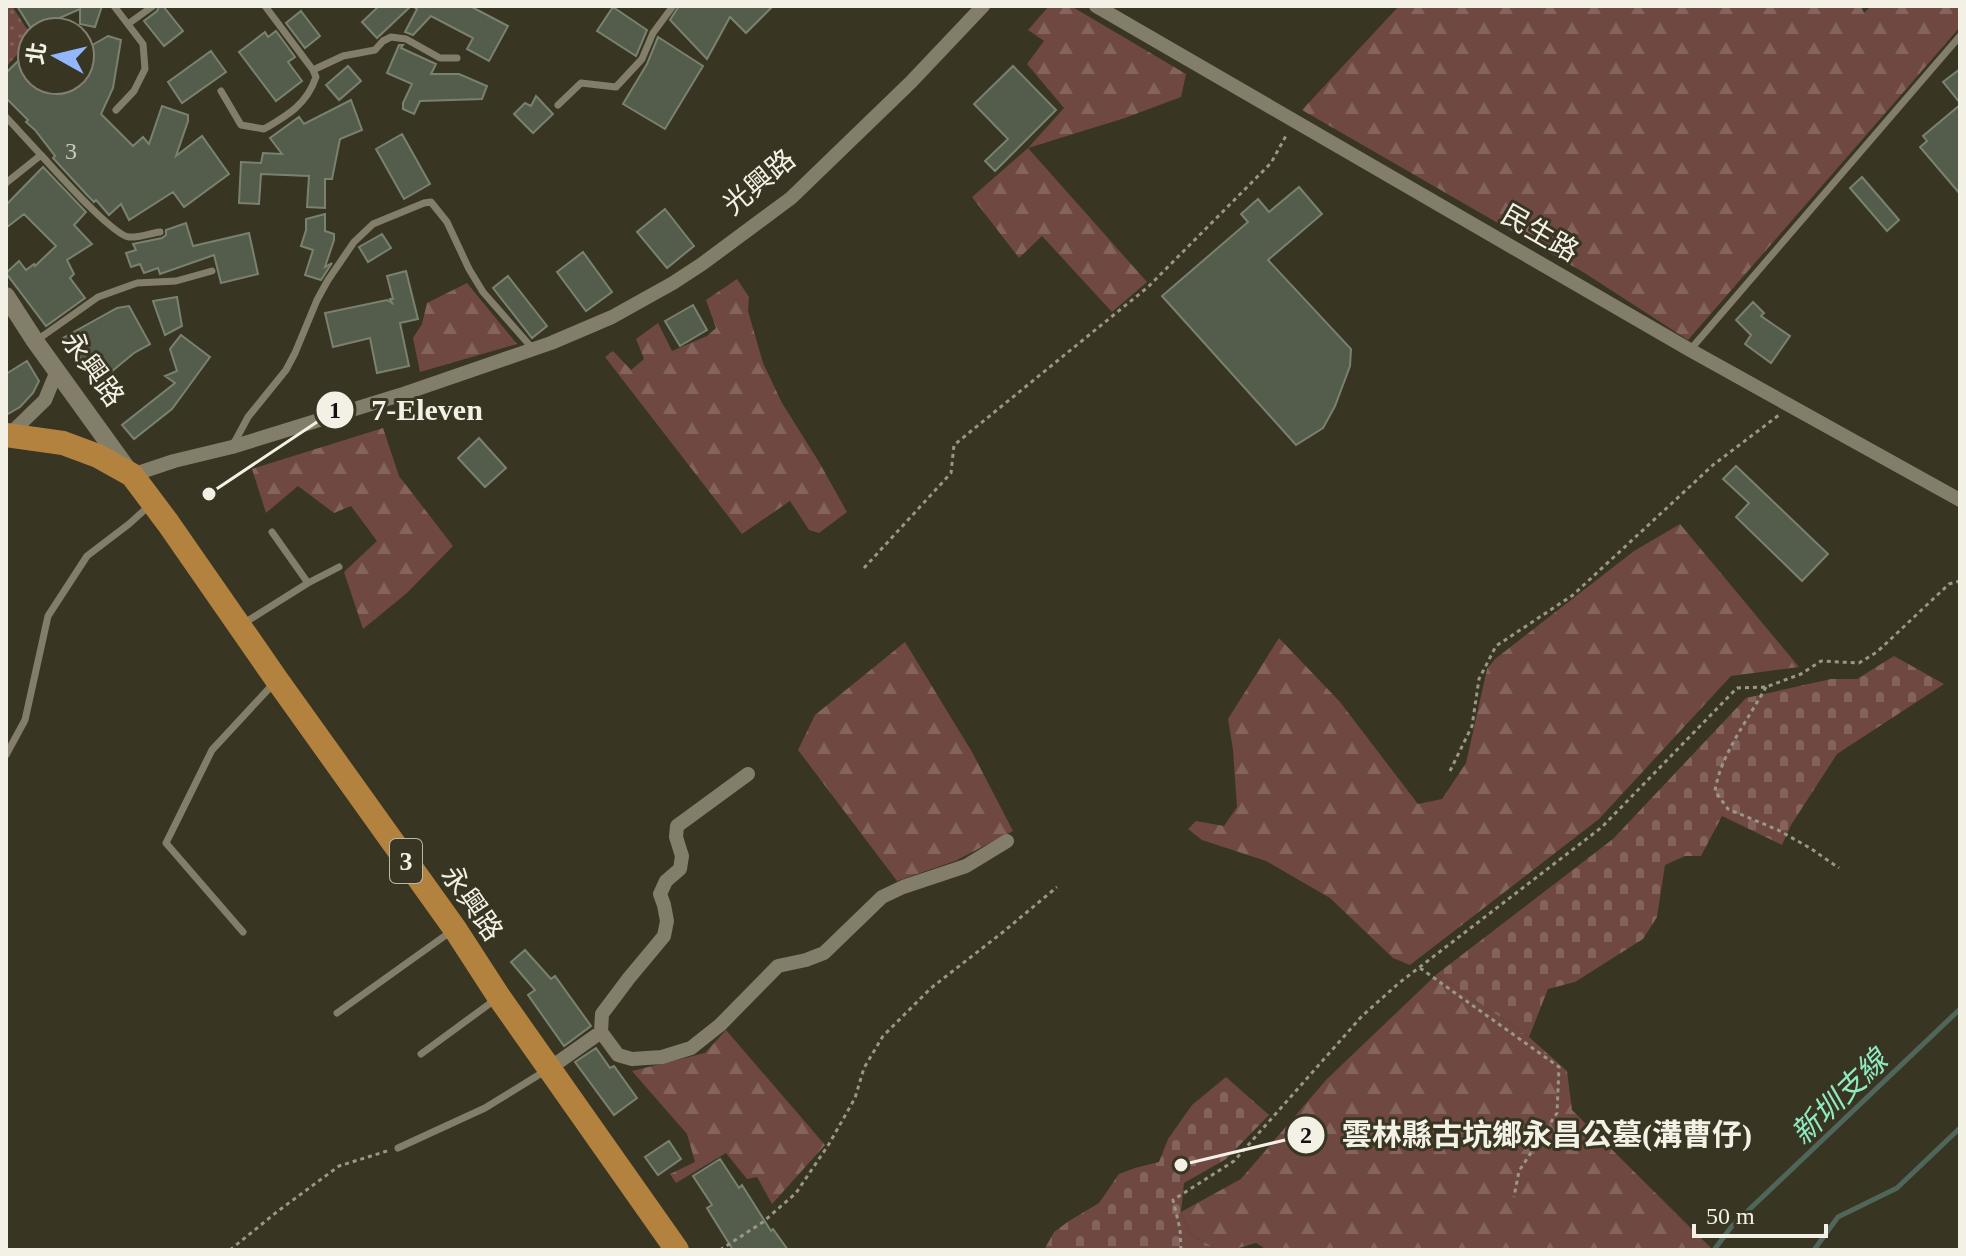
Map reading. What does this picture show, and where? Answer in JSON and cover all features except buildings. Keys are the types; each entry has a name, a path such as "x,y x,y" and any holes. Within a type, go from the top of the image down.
{"main road":[{"name":"3","path":"8,435 63,443 98,456 132,475"},
{"name":"永興路","path":"132,475 455,929 499,997 677,1250"}],"street":[{"name":"光興路","path":"533,349 612,317 673,283 791,198 911,82 983,6"},
{"name":"民生路","path":"1096,6 1690,350 1960,500"},
{"name":"永興路","path":"6,296 132,475"},
{"path":"132,475 400,395 533,349"},
{"path":"8,435 45,400 57,371"},
{"path":"748,774 677,826 676,837 682,856 680,869 666,881 660,894 667,921 664,936 602,1014 601,1032 618,1055 632,1059 662,1057 691,1048 720,1025 778,966 824,953 882,897 966,866 1007,841"},
{"path":"550,1068 601,1032"}],"lane":[{"path":"114,6 143,44 145,69 134,91 116,110"},
{"path":"128,24 153,6"},
{"path":"221,91 241,125 264,129 307,99 316,77 313,70 265,6"},
{"path":"558,105 581,83 616,87 642,59 653,33 673,6"},
{"path":"1690,350 1960,36"},
{"path":"313,70 343,56 375,50 391,37 406,39 440,58 457,58"},
{"path":"6,117 80,197 118,232 128,237 160,232"},
{"path":"6,183 41,155"},
{"path":"232,447 248,417 286,370 317,300 354,242 373,224 424,203 431,202 442,215 483,292 533,349"},
{"path":"35,341 98,297 137,283 176,281 212,271"},
{"path":"6,755 25,720 48,616 87,556 153,502"},
{"path":"272,532 308,583"},
{"path":"239,626 339,567"},
{"path":"243,932 166,843 212,750 277,680"},
{"path":"337,1013 455,929"},
{"path":"421,1054 499,997"},
{"path":"398,1148 485,1108 550,1068"}],"path":[{"path":"864,568 951,473 954,445 1148,287 1271,163 1295,121"},
{"path":"1450,771 1472,726 1479,679 1496,646 1573,595 1713,465 1791,405"},
{"path":"1181,1250 1173,1200 1234,1161 1362,1016 1399,983 1602,827 1737,688 1766,687 1801,674 1821,661 1859,663 1877,652 1949,584 1960,581"},
{"path":"1766,687 1725,759 1715,791 1728,809 1778,830 1839,868"},
{"path":"720,1250 763,1222 796,1193 855,1098 864,1068 883,1036 931,988 1057,887"},
{"path":"1420,968 1559,1067 1557,1113 1519,1171 1514,1197"},
{"path":"230,1250 339,1166 398,1148"}],"green space":[{"path":"6,6 12,6 18,16 16,16 16,56 6,67"},
{"path":"1049,6 1071,6 1186,74 1181,97 1028,148 1064,108 1027,64 1044,41 1028,30"},
{"path":"1399,6 1861,6 1864,13 1871,6 1960,6 1960,27 1688,340 1583,272 1302,110"},
{"path":"1028,148 1147,282 1112,312 1042,236 1019,258 972,197"},
{"path":"737,279 749,297 748,311 763,363 782,403 847,512 819,533 809,530 790,501 742,534 605,357 613,351 631,370 644,359 636,339 658,323 672,351 707,336 716,328 706,300"},
{"path":"467,283 517,344 420,372 413,338 422,324 427,303"},
{"path":"383,428 399,476 453,546 407,593 363,629 344,572 377,541 351,506 334,513 298,486 266,513 252,469"},
{"path":"1680,524 1799,667 1731,676 1599,819 1410,965 1393,958 1330,898 1266,861 1202,840 1188,829 1196,821 1224,826 1237,807 1228,719 1279,638 1340,702 1418,804 1442,799 1466,763 1487,669 1495,659 1634,551"},
{"path":"905,642 972,752 1013,831 955,861 897,881 798,750 815,715"},
{"path":"1894,656 1944,684 1837,754 1791,825 1782,845 1722,816 1701,856 1685,856 1665,865 1657,917 1643,939 1575,982 1548,989 1529,1037 1437,974 1613,839 1746,698 1831,679 1857,679"},
{"path":"1437,974 1529,1037 1567,1071 1572,1110 1713,1250 1267,1250 1256,1243 1232,1250 1218,1250 1189,1233 1181,1212 1241,1179 1326,1080"},
{"path":"726,1030 825,1145 772,1204 757,1177 747,1179 726,1153 676,1183 670,1174 695,1162 687,1134 632,1071 705,1053"},
{"path":"1226,1077 1269,1115 1226,1159 1184,1183 1181,1212 1189,1233 1218,1250 1044,1250 1054,1232 1099,1203 1119,1174 1159,1162 1168,1139 1192,1105"}],"waterway":[{"name":"新圳支線","path":"1714,1250 1732,1226 1960,1009"},
{"path":"1814,1250 1838,1217 1897,1188 1960,1128"}],"place":[{"name":"7-Eleven","path":"209,494"},
{"name":"雲林縣古坑鄉永昌公墓(溝曹仔)","path":"1181,1165"}]}
